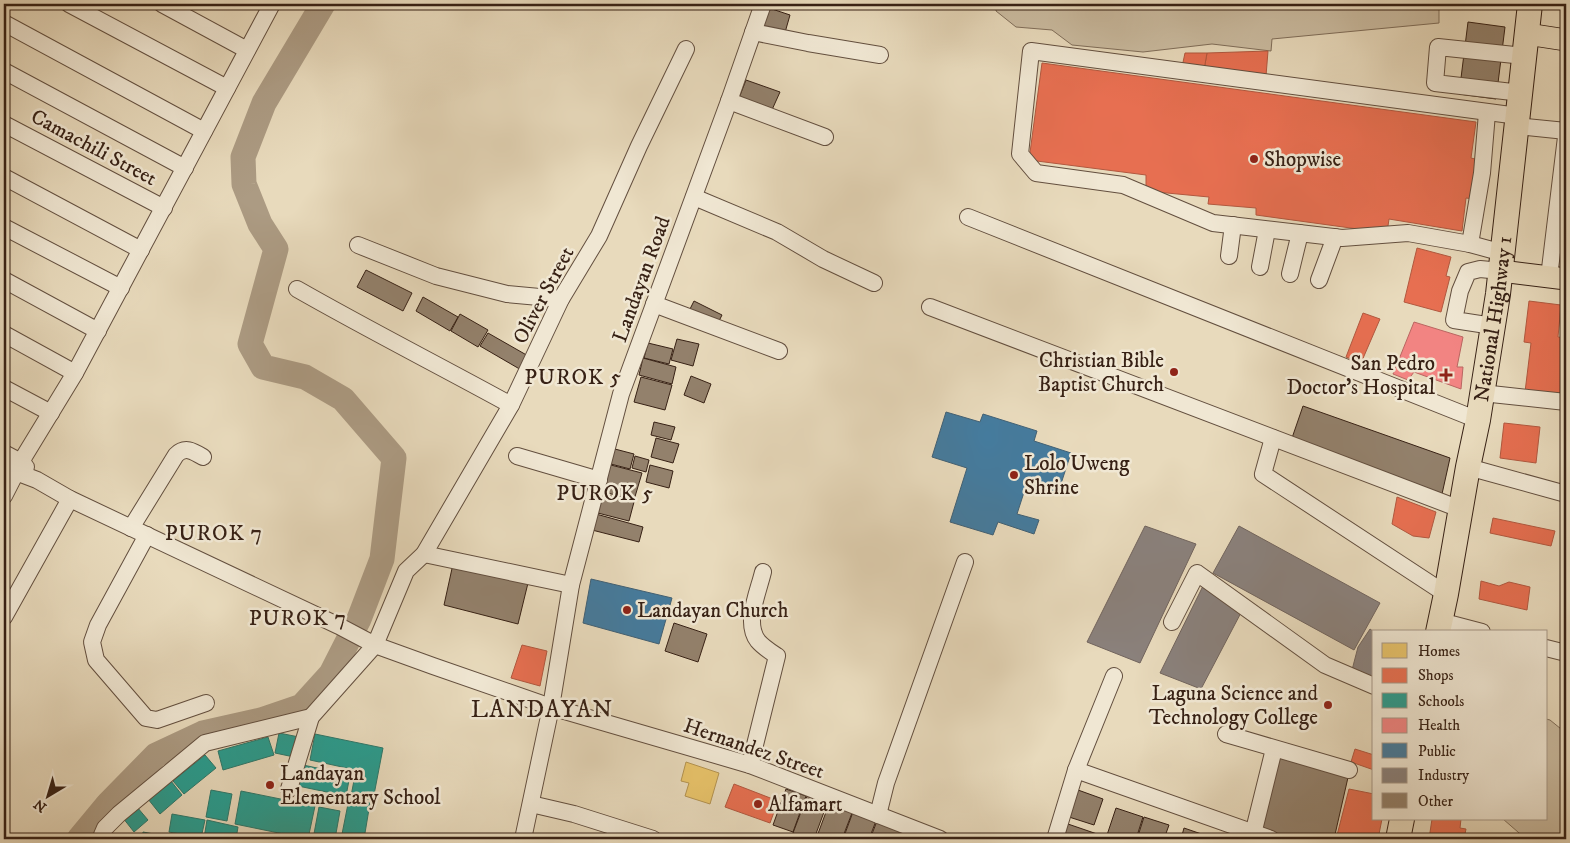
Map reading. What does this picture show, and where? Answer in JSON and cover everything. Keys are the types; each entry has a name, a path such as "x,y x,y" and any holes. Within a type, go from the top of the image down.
{"highway":[{"name":"National Highway 1","path":"1439,627 1478,420 1493,326 1502,262 1530,4"},
{"path":"1398,839 1402,820"}],"main road":[{"path":"1526,45 1566,40"},
{"path":"1502,262 1557,278"}],"street":[{"path":"69,4 227,88"},
{"path":"162,4 248,50"},
{"name":"Landayan Road","path":"523,839 552,707 571,585 621,394 763,4"},
{"path":"4,496 14,467 76,373 248,50 268,5"},
{"path":"4,23 204,131"},
{"path":"753,32 880,55"},
{"path":"1526,45 1438,47 1435,83 1519,112 1566,131"},
{"name":"Oliver Street","path":"311,717 375,645 406,571 424,554 511,406 561,299 598,236 686,49"},
{"path":"1502,262 1470,244 1408,233 1342,238 1213,223 1123,185 1036,173 1020,154 1031,51 1488,113 1519,112"},
{"path":"4,71 185,168"},
{"path":"729,101 825,137"},
{"path":"1470,244 1482,173 1488,113"},
{"name":"Camachili Street","path":"4,124 164,208"},
{"path":"1557,278 1566,137"},
{"path":"4,177 141,250"},
{"path":"694,197 777,232 823,259 874,283"},
{"path":"968,217 1478,420"},
{"path":"1228,256 1233,226"},
{"path":"4,227 121,288"},
{"path":"1260,267 1267,230"},
{"path":"1290,274 1300,233"},
{"path":"1319,280 1335,237"},
{"path":"358,245 436,276 506,294 561,299"},
{"path":"1493,326 1454,320 1460,290 1468,272 1502,262"},
{"path":"4,280 98,330"},
{"path":"297,289 511,406"},
{"path":"654,304 779,352"},
{"path":"930,307 1460,509"},
{"path":"4,334 76,373"},
{"path":"4,388 51,413"},
{"path":"1482,393 1566,402"},
{"path":"1273,438 1263,474 1446,594"},
{"path":"131,528 176,455 181,450 186,449 203,457"},
{"path":"4,453 14,467"},
{"path":"517,456 599,480"},
{"name":"Hernandez Street","path":"14,467 70,499 339,626 375,645 552,707 750,765 940,839"},
{"path":"1468,467 1566,494"},
{"path":"4,617 70,499"},
{"path":"147,536 98,625 92,642 96,660 146,718 156,720 206,702"},
{"path":"424,554 571,585"},
{"path":"878,815 886,783 965,562"},
{"path":"750,765 777,656 760,643 752,632 751,621 764,572"},
{"path":"1172,622 1197,573 1325,665 1372,685"},
{"path":"1439,627 1465,630"},
{"path":"1548,648 1566,653"},
{"path":"1055,839 1076,770 1114,676"},
{"path":"289,789 311,717"},
{"path":"103,839 102,835 105,828 118,814 205,743 311,717"},
{"path":"1226,734 1349,770"},
{"path":"1253,834 1274,749"},
{"path":"1076,770 1271,839"},
{"path":"531,804 574,814 653,839"}],"shaded area":[{"path":"996,4 1439,4 1439,23 1272,39 1271,51 1212,44 1143,52 1072,45 1052,30 1016,27 996,11"},
{"path":"1548,720 1566,733 1566,839 1526,839 1504,820 1548,820"}],"building: Homes":[{"path":"686,762 719,773 710,804 685,796 689,783 681,781"}],"building: Shops":[{"path":"1268,51 1266,76 1204,70 1207,53"},
{"path":"1185,53 1207,53 1204,70 1182,67"},
{"path":"1042,63 1476,122 1471,158 1479,160 1474,199 1466,198 1462,231 1389,219 1387,233 1256,215 1256,208 1208,204 1209,197 1146,191 1146,175 1029,160"},
{"path":"1417,248 1451,257 1446,276 1450,277 1441,312 1404,302"},
{"path":"1529,301 1561,305 1558,337 1566,338 1566,395 1525,392 1531,343 1524,342"},
{"path":"1363,313 1380,319 1361,363 1346,357"},
{"path":"1429,334 1454,342 1448,365 1419,355"},
{"path":"1504,423 1540,427 1536,463 1500,458"},
{"path":"1397,497 1436,512 1429,538 1413,536 1392,524"},
{"path":"1493,518 1555,531 1551,546 1490,533"},
{"path":"1481,581 1499,586 1509,582 1530,587 1527,610 1479,599"},
{"path":"522,645 547,651 540,686 511,678"},
{"path":"1355,749 1372,754 1372,769 1351,762"},
{"path":"734,784 778,801 770,823 725,807"},
{"path":"1349,789 1372,794 1372,820 1382,820 1378,839 1336,839"},
{"path":"1432,820 1461,820 1460,828 1466,829 1464,839 1429,839"}],"building: Schools":[{"path":"279,733 299,737 294,757 275,753"},
{"path":"315,734 383,748 373,800 351,796 356,770 310,760"},
{"path":"268,737 274,755 223,770 218,751"},
{"path":"205,755 216,768 184,794 173,781"},
{"path":"303,765 350,775 346,796 298,786"},
{"path":"171,781 182,795 160,814 148,799"},
{"path":"211,790 232,794 227,821 206,817"},
{"path":"241,791 315,806 308,839 235,824"},
{"path":"349,799 370,803 364,839 341,839"},
{"path":"137,807 148,820 134,832 123,818"},
{"path":"319,807 340,811 335,839 313,839"},
{"path":"172,814 205,820 201,838 169,832"},
{"path":"207,820 238,827 236,839 204,838"},
{"path":"143,832 181,839 142,839"}],"building: Health":[{"name":"San Pedro Doctor's Hospital","path":"1414,322 1463,337 1457,367 1463,367 1461,389 1414,372 1408,380 1393,374"}],"building: Public":[{"name":"Lolo Uweng Shrine","path":"946,412 980,422 983,414 1037,431 1034,441 1071,453 1058,493 1027,483 1017,514 1039,520 1034,534 998,522 993,535 950,522 967,468 932,457"},
{"name":"Landayan Church","path":"591,579 672,598 659,644 583,623"}],"building: Industry":[{"path":"1145,526 1196,544 1140,663 1087,642"},
{"path":"1239,526 1380,603 1354,650 1213,573"},
{"path":"1203,586 1244,607 1201,689 1160,673"},
{"path":"1370,629 1372,630 1372,678 1352,670 1358,647"}],"building: Other":[{"path":"769,8 790,15 784,36 762,29"},
{"path":"1468,22 1505,27 1496,99 1459,94"},
{"path":"746,80 780,92 771,112 739,98"},
{"path":"366,270 412,293 403,311 357,287"},
{"path":"423,297 458,317 450,331 416,311"},
{"path":"694,301 722,315 718,323 690,309"},
{"path":"460,314 488,330 478,347 451,331"},
{"path":"488,333 530,357 523,371 480,346"},
{"path":"677,339 699,344 693,366 671,360"},
{"path":"648,343 673,349 669,364 644,358"},
{"path":"643,358 676,367 672,384 639,375"},
{"path":"691,376 711,384 704,403 684,395"},
{"path":"641,377 672,385 665,410 634,402"},
{"path":"1303,406 1450,458 1442,494 1292,438"},
{"path":"654,422 675,427 671,440 651,435"},
{"path":"656,438 679,444 673,463 651,457"},
{"path":"611,448 634,454 630,469 607,463"},
{"path":"635,456 649,460 646,472 632,468"},
{"path":"607,464 642,473 634,500 600,491"},
{"path":"650,465 673,471 669,488 646,482"},
{"path":"599,493 634,502 629,521 594,512"},
{"path":"596,514 643,527 639,542 592,530"},
{"path":"453,564 528,583 518,624 444,605"},
{"path":"674,623 707,634 698,662 665,651"},
{"path":"1276,756 1349,773 1334,839 1298,839 1259,830"},
{"path":"786,789 806,796 793,832 773,825"},
{"path":"1078,790 1103,799 1094,825 1069,817"},
{"path":"807,796 827,804 814,839 793,833"},
{"path":"829,804 852,813 842,839 816,839"},
{"path":"1116,808 1143,817 1136,839 1119,839 1107,835"},
{"path":"853,812 876,821 869,839 843,839"},
{"path":"1144,817 1169,825 1164,839 1137,839"},
{"path":"877,821 900,830 897,839 870,839"},
{"path":"1065,823 1103,836 1102,839 1060,839"},
{"path":"1184,828 1216,839 1181,839"},
{"path":"902,830 920,839 898,839"}],"waterway":[{"path":"79,839 108,804 156,755 203,733 261,720 302,706 331,674 359,619 382,559 394,458 343,399 305,377 263,367 250,344 276,249 260,224 244,184 243,157 264,103 323,4"}],"place":[{"name":"Shopwise","path":"1254,159"},
{"name":"Christian Bible Baptist Church","path":"1174,372"},
{"name":"San Pedro Doctor's Hospital","path":"1446,375"},
{"name":"Lolo Uweng Shrine","path":"1014,475"},
{"name":"Landayan Church","path":"627,610"},
{"name":"Laguna Science and Technology College","path":"1328,705"},
{"name":"Landayan Elementary School","path":"270,785"},
{"name":"Alfamart","path":"758,804"}],"district":[{"name":"PUROK 5","path":"573,376"},
{"name":"PUROK 5","path":"605,492"},
{"name":"PUROK 7","path":"214,532"},
{"name":"PUROK 7","path":"298,617"},
{"name":"LANDAYAN","path":"542,709"}]}
